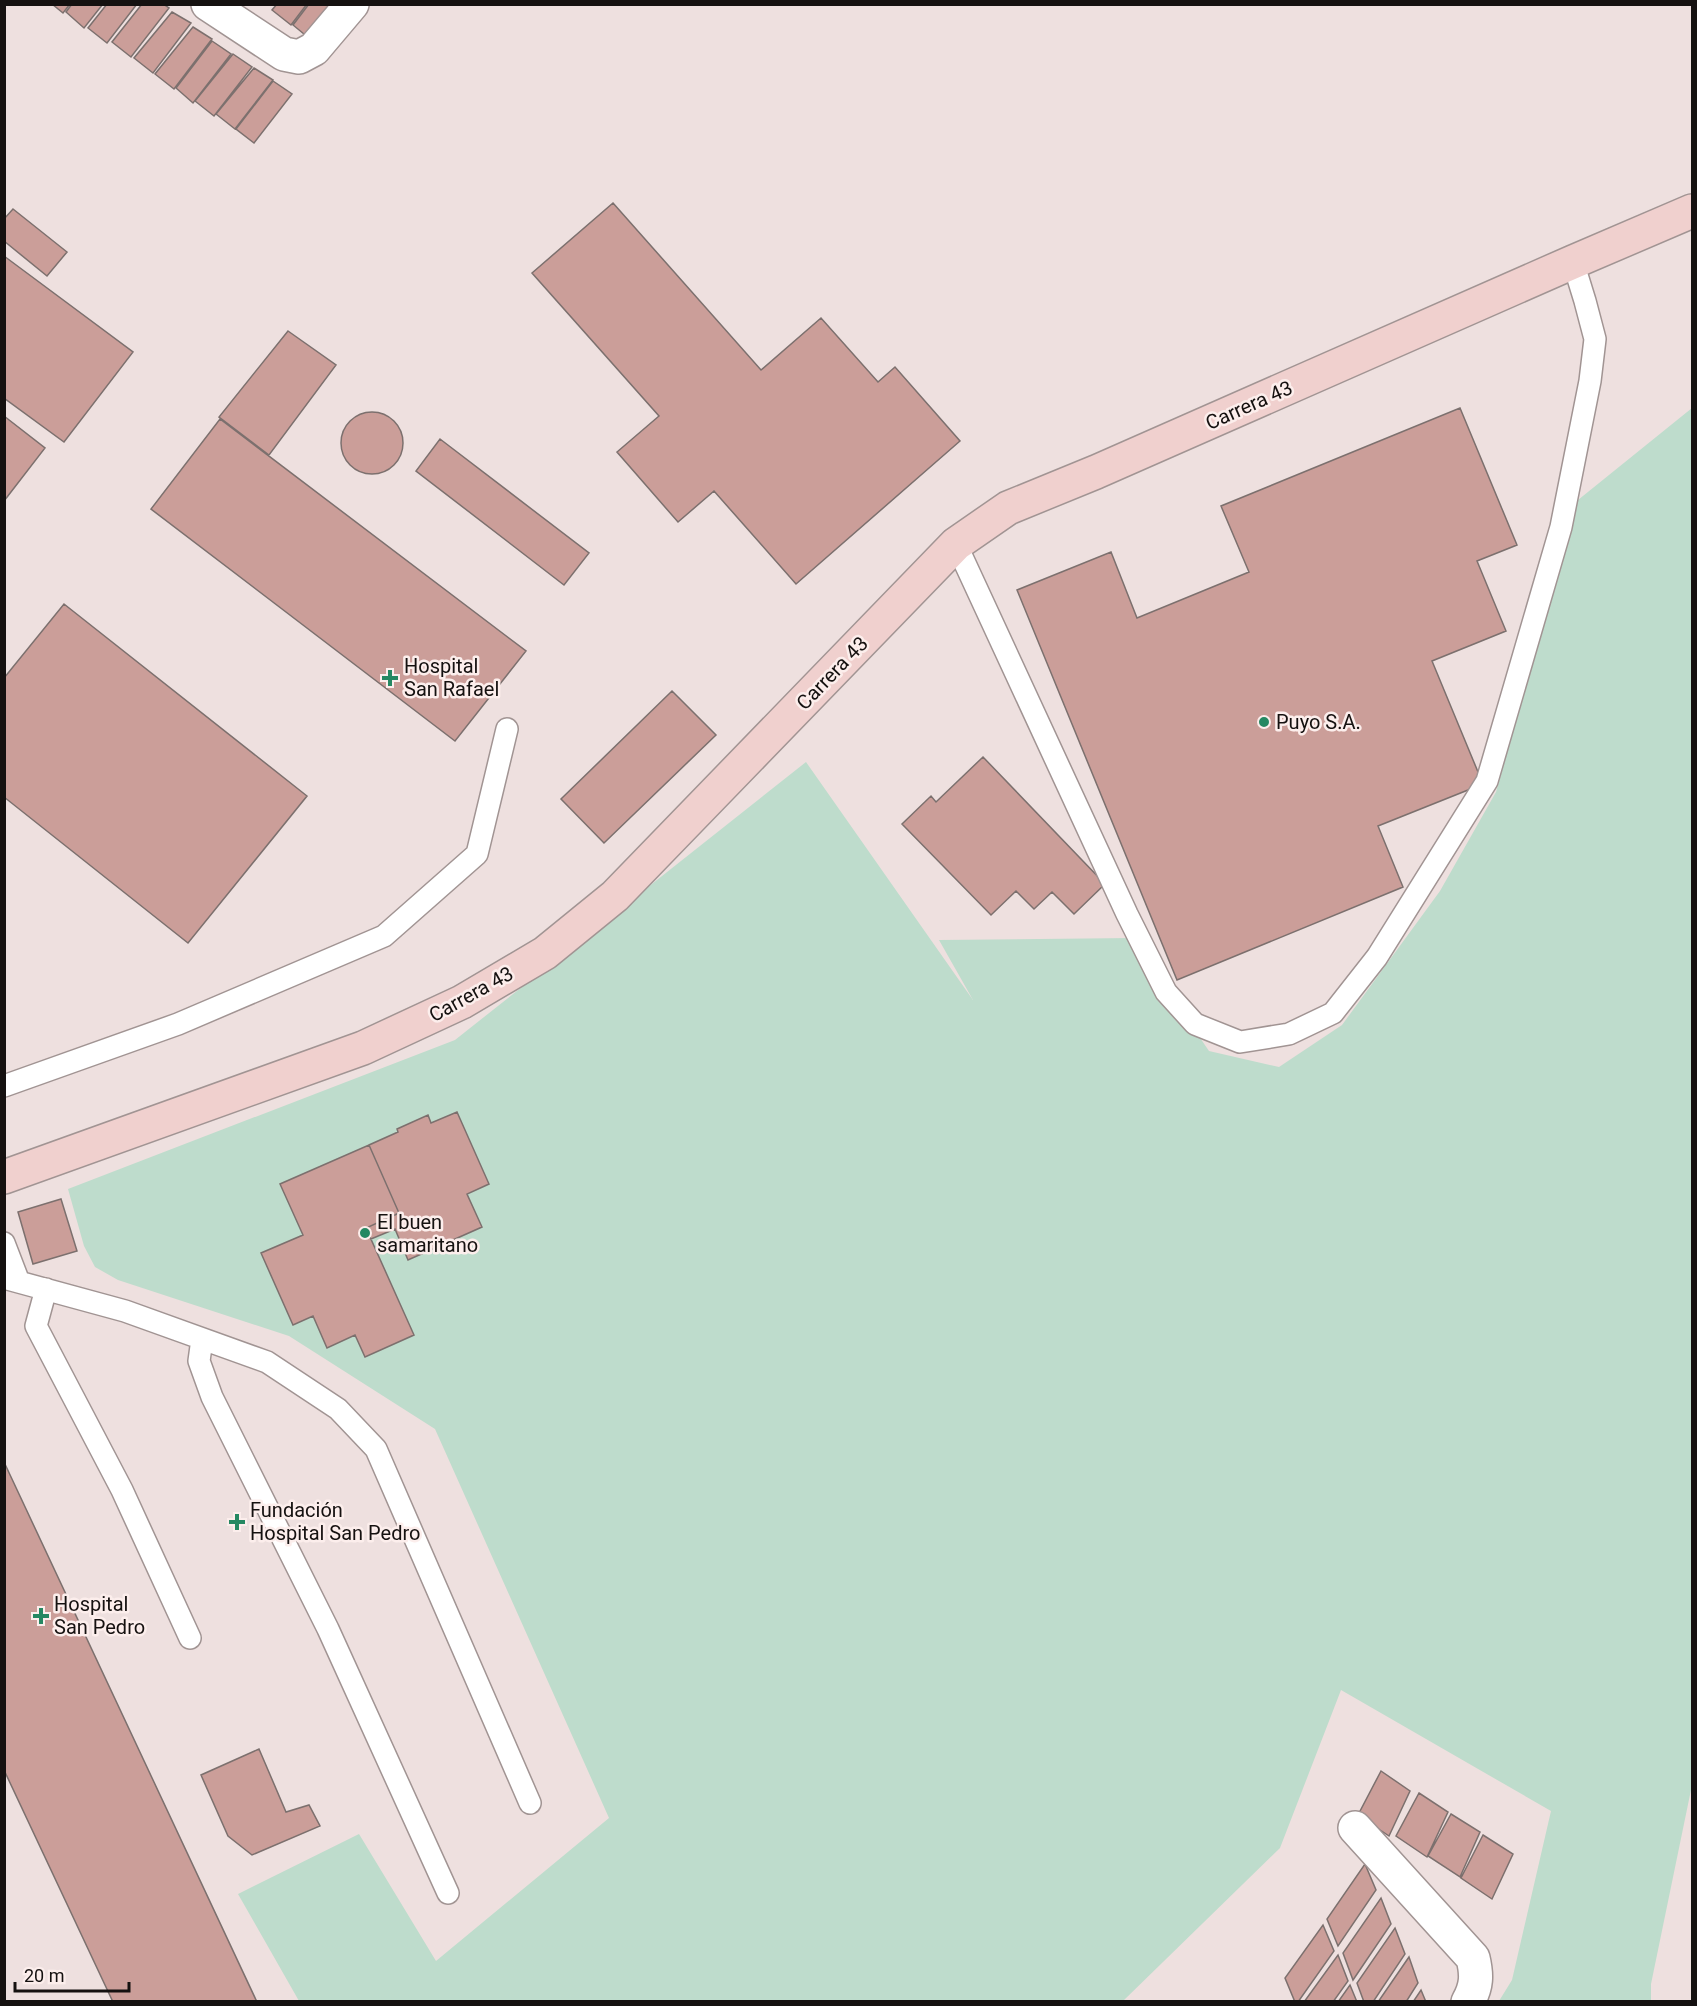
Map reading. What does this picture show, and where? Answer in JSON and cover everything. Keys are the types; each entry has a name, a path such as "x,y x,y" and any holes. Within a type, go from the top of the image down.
{"street":[{"path":"208,4 284,54 298,57 314,49 352,4"},
{"name":"Carrera 43","path":"4,1177 363,1048 462,1002 545,953 615,896 956,544 1008,508 1096,472 1692,211"},
{"path":"1355,1828 1473,1958 1476,1974 1475,1989 1468,2001"}],"lane":[{"path":"956,544 1127,914 1166,992 1195,1024 1240,1042 1289,1034 1333,1013 1377,957 1487,781 1561,527 1590,381 1594,339 1586,301 1573,262"},
{"path":"4,1086 178,1024 384,936 477,854 507,729"},
{"path":"4,1243 12,1280 125,1311 267,1362 338,1409 376,1449 530,1803"},
{"path":"46,1289 36,1326 122,1490 190,1638"},
{"path":"202,1339 199,1361 212,1397 328,1629 448,1893"}],"green space":[{"path":"1692,408 1692,1785 1651,1984 1651,2001 1499,2001 1512,1980 1551,1811 1341,1690 1280,1848 1123,2001 299,2001 238,1894 359,1834 436,1961 609,1818 435,1429 289,1336 118,1280 95,1267 84,1246 68,1189 455,1040 806,762 973,1000 939,940 1132,938 1209,1051 1279,1067 1342,1025 1440,891 1496,792 1578,500"}],"building":[{"path":"52,4 70,4 63,13"},
{"path":"72,4 103,4 84,28 66,12"},
{"path":"107,4 137,4 107,43 88,28"},
{"path":"142,4 163,4 169,8 131,57 112,42"},
{"path":"277,4 307,4 291,25 272,10"},
{"path":"309,4 337,4 310,39 293,25"},
{"path":"172,12 191,23 153,73 134,58"},
{"path":"193,27 212,39 174,89 155,74"},
{"path":"212,41 231,54 193,103 176,88"},
{"path":"233,54 252,67 214,116 195,101"},
{"path":"254,68 273,80 235,129 216,114"},
{"path":"273,81 292,94 254,143 236,129"},
{"path":"613,203 761,370 821,318 878,382 895,367 960,441 796,584 714,491 678,522 617,452 659,416 532,273"},
{"path":"13,209 67,252 47,276 4,241 4,219"},
{"path":"4,256 133,352 64,442 4,398"},
{"path":"288,331 336,365 269,455 219,417"},
{"name":"Puyo S.A.","path":"1460,408 1517,545 1477,561 1506,631 1432,661 1483,784 1378,826 1403,887 1177,980 1017,590 1111,552 1137,618 1249,572 1221,506"},
{"path":"366,412 378,412 394,421 401,431 403,443 401,455 394,465 378,474 366,474 355,469 346,460 341,449 341,437 346,426 355,417"},
{"path":"4,416 45,448 4,501"},
{"path":"220,419 526,651 455,741 151,509"},
{"path":"440,439 589,553 564,585 416,471"},
{"path":"64,604 307,796 188,943 4,797 4,678"},
{"path":"672,691 716,735 604,843 561,799"},
{"path":"983,757 1105,884 1074,914 1052,892 1034,909 1016,891 991,915 902,824 931,796 936,802"},
{"path":"457,1112 489,1184 467,1194 482,1227 408,1260 395,1229 371,1239 366,1228 399,1213 369,1145 428,1115 431,1123"},
{"path":"369,1145 399,1213 366,1228 414,1335 365,1357 355,1335 327,1348 313,1316 293,1325 261,1253 303,1235 280,1184"},
{"path":"61,1199 77,1251 33,1264 18,1212"},
{"name":"Hospital San Pedro","path":"4,1462 257,2002 113,2002 4,1770"},
{"path":"259,1749 286,1812 309,1805 320,1826 252,1855 228,1836 201,1775"},
{"path":"1381,1771 1410,1791 1389,1836 1358,1815"},
{"path":"1419,1793 1448,1812 1427,1857 1396,1836"},
{"path":"1451,1814 1480,1832 1460,1877 1428,1856"},
{"path":"1483,1835 1513,1854 1492,1899 1461,1878"},
{"path":"1365,1864 1376,1890 1338,1946 1327,1919"},
{"path":"1381,1898 1391,1924 1353,1980 1343,1953"},
{"path":"1323,1925 1334,1951 1298,2002 1295,2002 1285,1978"},
{"path":"1395,1928 1405,1954 1373,2002 1364,2002 1357,1983"},
{"path":"1338,1955 1348,1981 1333,2002 1304,2002"},
{"path":"1409,1957 1418,1983 1406,2002 1378,2002"},
{"path":"1350,1985 1357,2002 1338,2002"},
{"path":"1421,1990 1426,2002 1413,2002"}],"place":[{"name":"Hospital San Rafael","path":"390,678"},
{"name":"Puyo S.A.","path":"1264,722"},
{"name":"El buen samaritano","path":"365,1233"},
{"name":"Fundación Hospital San Pedro","path":"237,1522"},
{"name":"Hospital San Pedro","path":"41,1616"}]}
